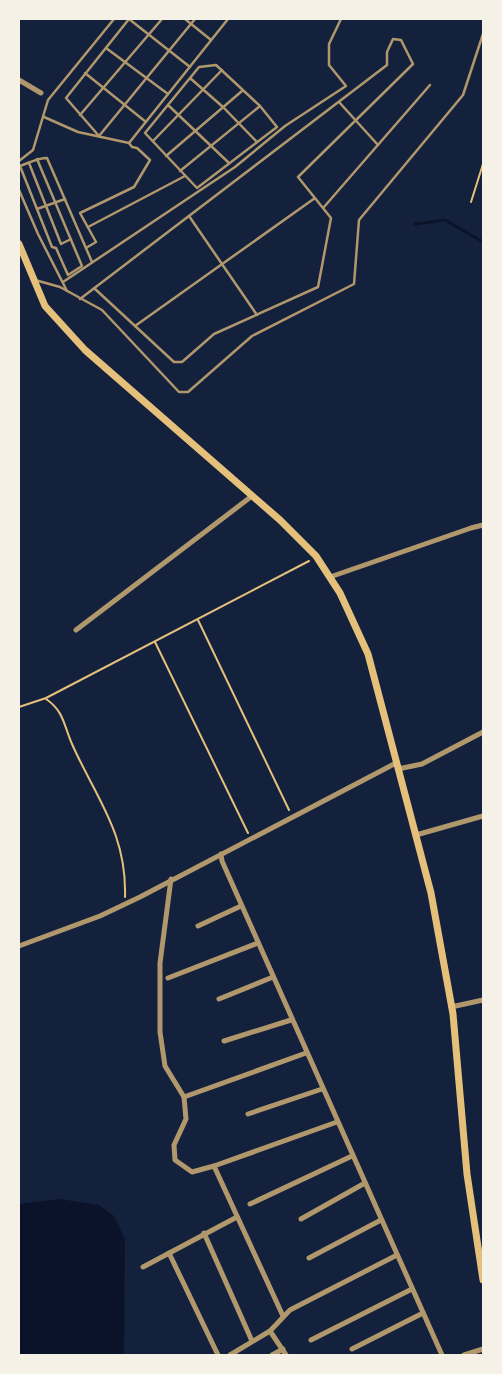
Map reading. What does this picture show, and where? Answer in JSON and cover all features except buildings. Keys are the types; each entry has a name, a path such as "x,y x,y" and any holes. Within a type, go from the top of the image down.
{"main road":[{"path":"19,244 45,306 85,350 252,496 316,556 340,593 368,654 431,893 452,1007 467,1174 480,1241 483,1280"}],"street":[{"path":"19,80 41,94"},
{"path":"76,630 252,496"},
{"path":"330,577 471,528 483,526"},
{"path":"19,946 100,916 292,816 397,766 422,764 483,732"},
{"path":"416,835 483,816"},
{"path":"221,854 272,977 442,1355"},
{"path":"171,879 160,963 160,1032 165,1066 184,1097 186,1119 174,1145 175,1160 192,1172 337,1122"},
{"path":"198,926 242,906"},
{"path":"168,978 258,943"},
{"path":"219,999 272,977"},
{"path":"452,1007 483,1000"},
{"path":"224,1041 291,1020"},
{"path":"184,1097 306,1053"},
{"path":"248,1114 322,1088"},
{"path":"250,1204 352,1156"},
{"path":"214,1166 283,1316"},
{"path":"301,1219 364,1183"},
{"path":"143,1266 237,1217"},
{"path":"309,1258 381,1220"},
{"path":"204,1233 252,1342"},
{"path":"168,1253 218,1355"},
{"path":"230,1355 270,1331 290,1310 397,1255"},
{"path":"311,1340 412,1289"},
{"path":"352,1349 423,1313"},
{"path":"270,1331 286,1355"},
{"path":"272,1355 283,1349"},
{"path":"464,1355 483,1349"}],"lane":[{"path":"19,161 33,150 48,100 114,19"},
{"path":"99,136 66,98 129,19 190,67"},
{"path":"80,115 162,19"},
{"path":"185,19 211,40"},
{"path":"99,136 195,19"},
{"path":"129,143 228,19"},
{"path":"63,282 235,167 285,126 346,86 329,64 330,44 341,19"},
{"path":"34,279 60,287 102,310 179,392 188,392 252,336 354,284 359,220 463,95 483,34"},
{"path":"80,299 94,288 339,102 387,66 390,44 393,40 401,40 413,64 298,178 324,207 331,218 318,286 214,334 182,362 174,362 94,288"},
{"path":"106,48 168,94"},
{"path":"216,64 222,70 260,106 277,127 197,188 145,132 199,67 216,64"},
{"path":"153,141 222,70"},
{"path":"85,74 146,122"},
{"path":"190,78 223,107 257,142"},
{"path":"324,207 430,85"},
{"path":"166,156 242,91"},
{"path":"339,102 378,146"},
{"path":"168,105 229,163"},
{"path":"180,171 260,106"},
{"path":"44,117 78,132 129,143 150,160 134,187 80,213 96,242 86,248"},
{"path":"37,159 82,266 68,275 56,248 52,247 20,166 37,159 47,158 92,262"},
{"path":"29,163 62,244 71,239"},
{"path":"88,227 185,176"},
{"path":"19,190 68,293"},
{"path":"135,326 315,198"},
{"path":"37,209 65,199"},
{"path":"189,216 257,315"}],"path":[{"path":"471,202 483,164"},
{"path":"19,707 46,698 300,567 316,556"},
{"path":"198,620 292,816"},
{"path":"155,642 250,838"},
{"path":"46,698 55,705 64,719 72,743 104,803 124,860 125,904"}],"water":[{"path":"60,1199 99,1205 114,1216 125,1239 124,1355 19,1355 19,1204"}],"waterway":[{"path":"415,224 445,220 483,242"}]}
